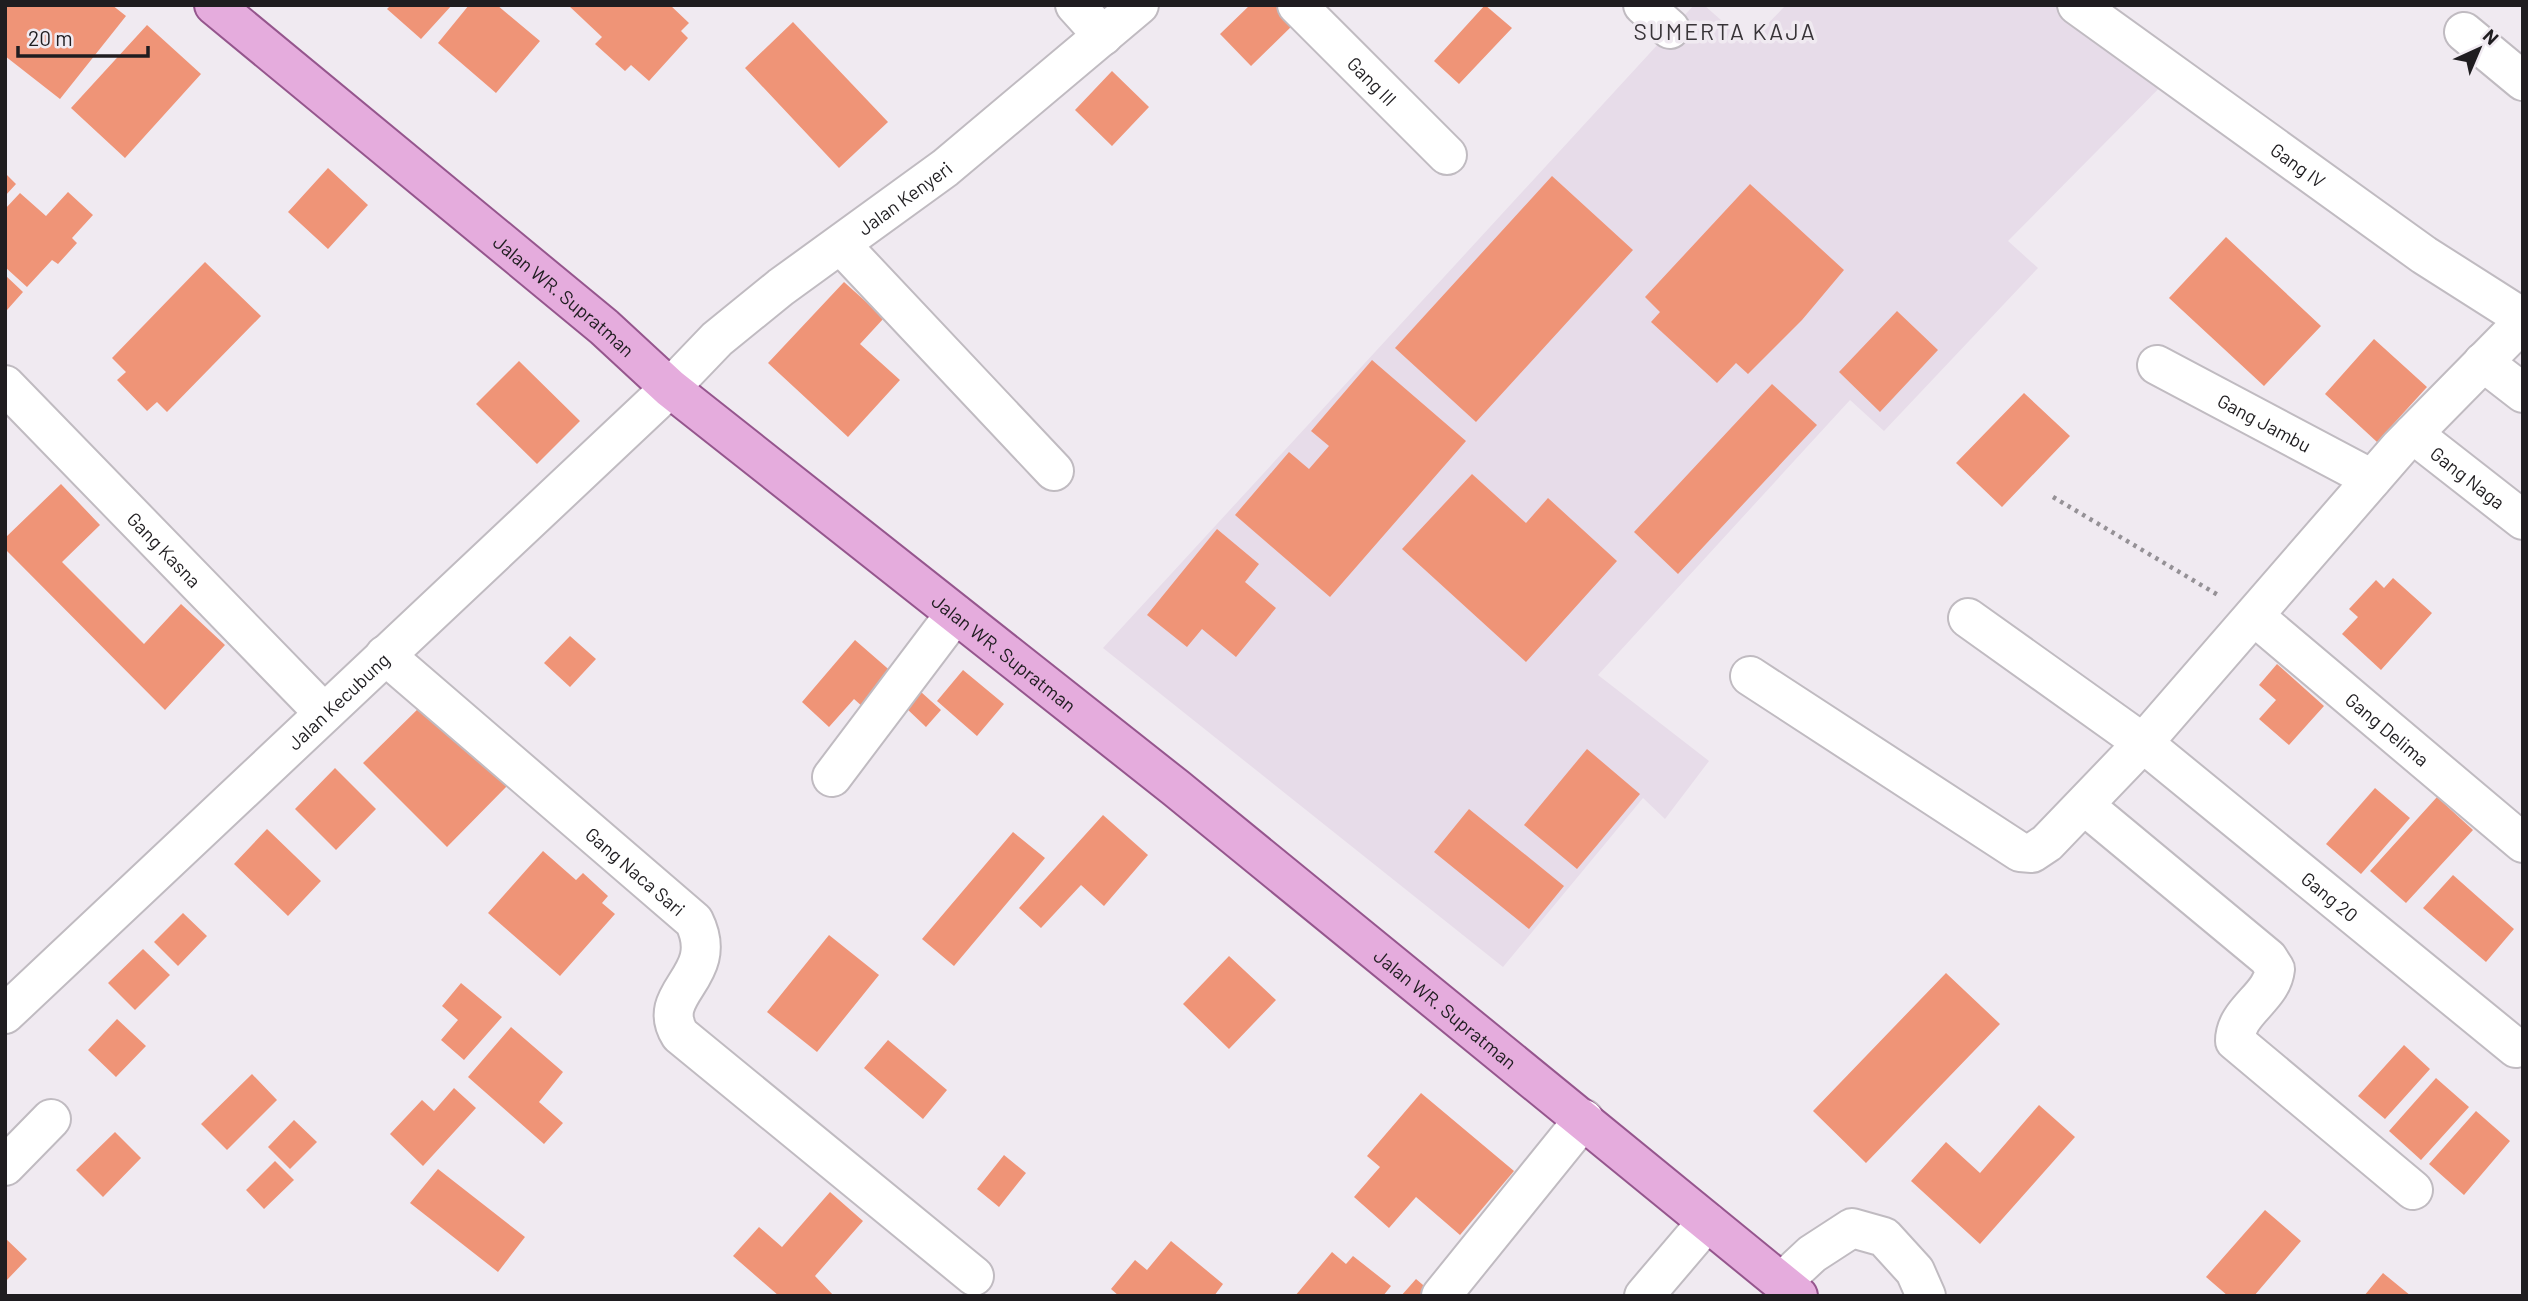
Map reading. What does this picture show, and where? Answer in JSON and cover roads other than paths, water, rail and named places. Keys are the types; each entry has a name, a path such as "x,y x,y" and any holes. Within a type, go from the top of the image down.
{"main road":[{"name":"Jalan WR. Supratman","path":"214,5 604,327 670,388 956,614 1584,1119 1790,1289"}],"street":[{"path":"1075,5 1103,36"},
{"name":"Jalan Kenyeri","path":"670,388 717,340 781,287 842,246 945,168 1139,5"},
{"name":"Gang III","path":"1297,5 1447,155"},
{"name":"Gang IV","path":"2077,5 2424,255 2523,320"},
{"path":"2464,32 2523,81"},
{"path":"842,246 1054,471"},
{"path":"1750,676 2020,852 2032,853 2085,806 2372,479 2523,320"},
{"path":"2483,362 2523,393"},
{"name":"Gang Jambu","path":"2157,365 2372,479"},
{"name":"Gang Kasna","path":"5,386 324,713"},
{"name":"Jalan Kecubung","path":"5,1014 670,388"},
{"name":"Gang Naga","path":"2413,434 2523,520"},
{"path":"832,777 956,614"},
{"name":"Gang Delima","path":"2254,616 2523,843"},
{"name":"Gang 20","path":"1968,618 2143,743 2516,1048"},
{"name":"Gang Naca Sari","path":"386,655 694,921 704,945 699,963 673,1008 672,1022 680,1035 975,1276"},
{"path":"2085,806 2268,958 2275,969 2273,984 2237,1026 2235,1041 2413,1190"},
{"path":"5,1166 51,1119"},
{"path":"1441,1296 1584,1119"},
{"path":"1644,1296 1707,1222"},
{"path":"1790,1289 1812,1254 1852,1228 1884,1237 1915,1271 1926,1296"}],"district":[{"name":"SUMERTA KAJA","path":"1725,31"}]}
